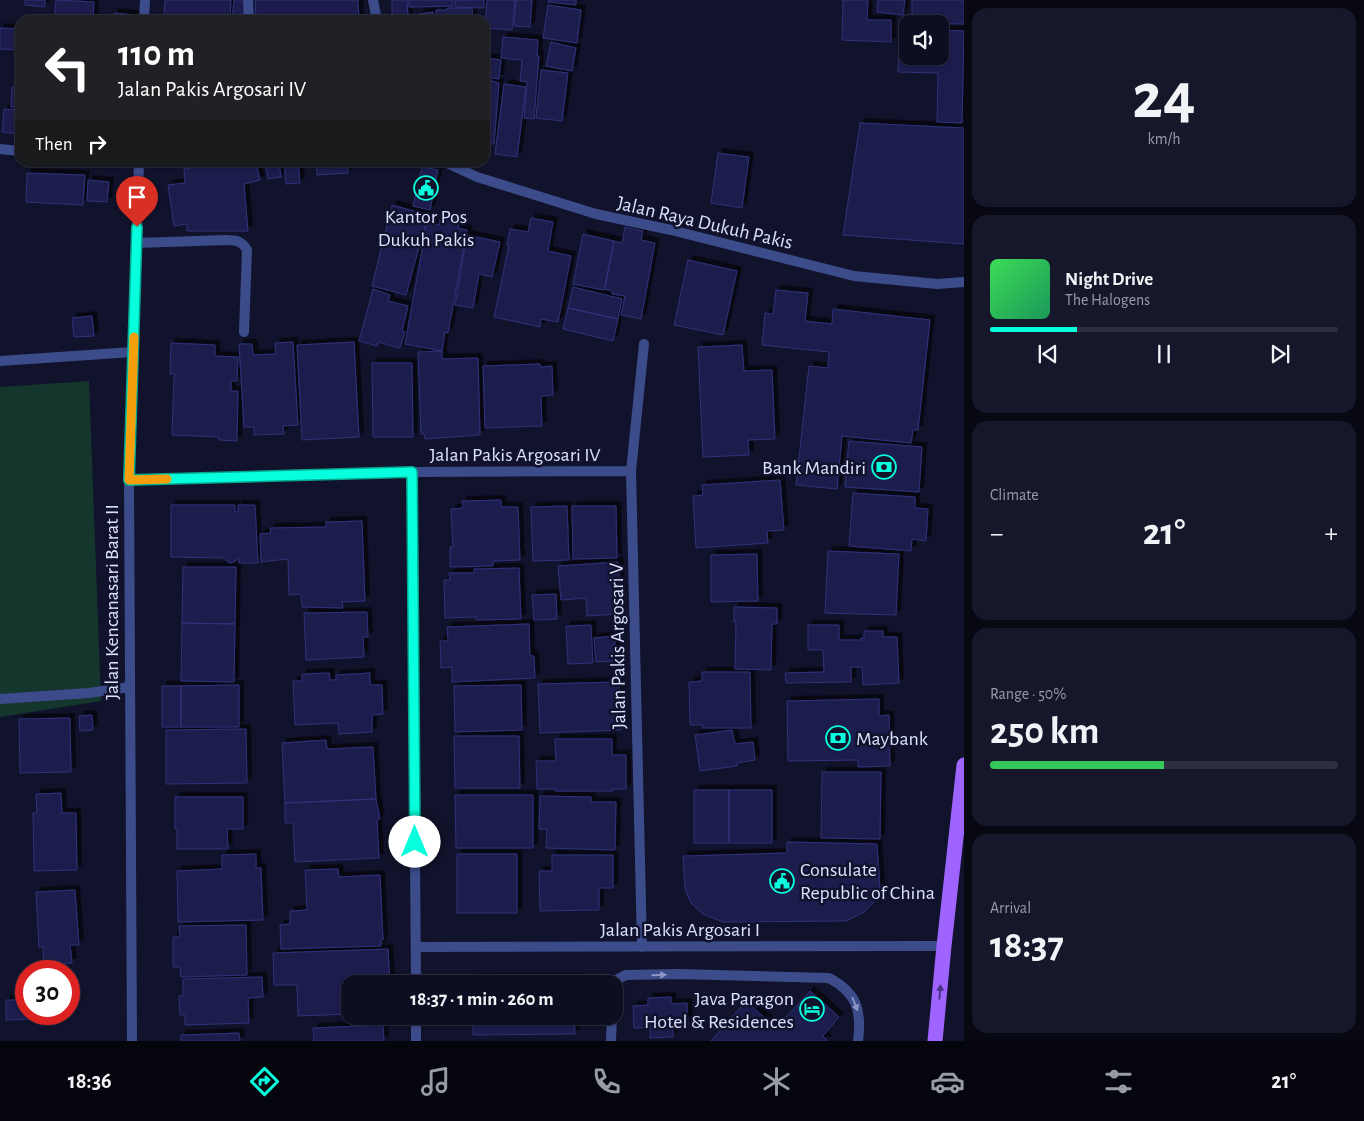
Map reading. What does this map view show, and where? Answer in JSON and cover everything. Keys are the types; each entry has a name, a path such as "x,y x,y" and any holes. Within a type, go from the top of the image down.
{"main road":[{"path":"936,1041 944,946 964,765"}],"street":[{"path":"144,15 145,0"},
{"path":"248,0 249,15"},
{"path":"373,0 376,15"},
{"path":"0,149 15,150"},
{"name":"Jalan Kencanasari Barat II","path":"132,1041 129,480 139,167"},
{"name":"Jalan Raya Dukuh Pakis","path":"455,167 477,177 596,214 671,230 854,276 937,284 964,282"},
{"path":"137,243 236,240 244,244 247,250 244,332"},
{"name":"Jalan Pakis Argosari V","path":"642,947 631,471 644,344"},
{"path":"0,361 133,352"},
{"name":"Jalan Pakis Argosari IV","path":"129,480 412,472 631,471"},
{"path":"412,472 416,975"},
{"path":"0,699 89,693 129,687"},
{"name":"Jalan Pakis Argosari I","path":"416,947 944,946"},
{"path":"623,976 679,974 829,978 842,985 851,994 857,1005 860,1018 858,1041"},
{"path":"416,1025 416,1041"},
{"path":"611,1041 612,1025"}],"green space":[{"path":"89,381 101,701 0,717 0,387"}],"building":[{"path":"25,0 45,0 45,7 25,5"},
{"path":"56,0 94,2 93,15 54,15"},
{"path":"165,0 231,0 230,15 164,15"},
{"path":"234,0 245,0 244,15 232,15"},
{"path":"255,0 358,0 359,15 256,15"},
{"path":"392,0 407,0 408,15 392,15"},
{"path":"409,0 453,0 453,6 409,7"},
{"path":"455,0 484,0 484,8 455,7"},
{"path":"487,0 515,0 512,30 490,28 490,15 486,15"},
{"path":"516,0 532,0 530,27 514,26"},
{"path":"549,0 576,0 576,5 548,2"},
{"path":"843,0 868,0 867,20 891,20 891,42 842,40"},
{"path":"878,0 905,0 903,15 877,12"},
{"path":"912,0 964,0 964,24 949,24 949,15 912,15"},
{"path":"548,5 581,10 577,43 543,38"},
{"path":"447,8 472,8 473,15 436,15 436,10 447,10"},
{"path":"433,12 433,15 419,14"},
{"path":"114,13 136,15 114,15"},
{"path":"0,28 15,29 15,50 0,49"},
{"path":"899,29 899,65 949,65 949,30 964,31 962,123 937,122 938,73 898,72"},
{"path":"503,37 538,40 537,56 539,56 534,119 524,118 527,82 520,81 522,60 501,58"},
{"path":"551,42 576,48 572,71 546,66"},
{"path":"490,59 501,60 499,79 490,78"},
{"path":"541,70 568,73 562,121 536,118"},
{"path":"490,80 499,83 494,144 490,144"},
{"path":"504,84 526,87 517,157 495,154"},
{"path":"12,87 15,87 15,107 11,107"},
{"path":"4,109 15,110 15,133 2,132"},
{"path":"860,123 964,128 964,244 843,235"},
{"path":"718,153 749,157 742,208 711,203"},
{"path":"194,167 257,167 260,180 244,184 248,231 187,231 187,224 174,226 168,185 185,183 184,169"},
{"path":"266,167 280,167 281,177 268,179"},
{"path":"284,167 298,167 300,183 286,184"},
{"path":"316,167 347,167 348,173 317,175"},
{"name":"Kantor Pos Dukuh Pakis","path":"422,167 438,170 430,210 413,206"},
{"path":"27,173 85,175 83,205 26,202"},
{"path":"88,180 109,182 107,202 87,201"},
{"path":"392,205 428,215 406,295 372,286"},
{"path":"531,218 553,222 548,251 571,256 558,322 541,319 540,327 494,317 509,245 507,245 510,229 528,232"},
{"path":"440,219 459,223 458,228 467,230 448,333 445,332 442,351 405,344 427,222 439,225"},
{"path":"625,227 643,231 641,240 655,243 641,319 621,315 625,296 612,294 612,291 605,289 614,241 622,243"},
{"path":"583,234 614,241 604,290 573,284"},
{"path":"467,235 500,242 492,277 479,274 473,308 455,305"},
{"path":"688,260 737,271 723,335 674,325"},
{"path":"573,287 622,299 618,319 568,308"},
{"path":"373,289 390,295 388,301 408,306 402,331 405,332 400,348 378,342 377,346 359,341"},
{"path":"776,290 808,293 805,321 832,324 833,309 930,320 918,430 913,430 911,443 842,436 837,489 796,485 809,366 828,368 829,352 762,345 765,313 773,314"},
{"path":"568,308 618,319 613,341 563,329"},
{"path":"92,316 94,336 74,337 72,318"},
{"path":"293,342 298,425 283,426 284,434 254,435 254,427 244,427 239,344 252,344 253,355 276,354 275,343"},
{"path":"354,342 359,437 302,440 297,345"},
{"path":"171,343 215,345 215,356 238,357 237,381 231,381 231,391 238,391 237,441 219,440 219,437 172,435 174,376 176,374 170,374"},
{"path":"742,345 744,371 772,370 775,439 748,440 749,455 703,457 698,347"},
{"path":"442,351 442,359 478,358 480,435 425,439 424,434 421,434 418,352"},
{"path":"372,363 412,363 413,437 373,437"},
{"path":"540,364 540,367 552,366 553,395 541,396 542,426 485,428 483,366"},
{"name":"Bank Mandiri","path":"849,441 922,447 919,492 845,487"},
{"path":"780,480 784,530 767,531 768,543 696,548 693,496 703,495 702,485"},
{"path":"853,493 915,497 915,508 928,509 926,541 912,539 911,551 849,546"},
{"path":"501,500 501,507 518,507 520,560 493,561 493,566 450,567 450,547 453,547 451,509 463,508 462,501"},
{"path":"171,505 235,505 235,512 238,512 238,505 255,505 258,563 239,563 239,558 230,563 225,558 171,557"},
{"path":"567,506 569,560 533,561 531,507"},
{"path":"572,506 616,506 617,558 573,559"},
{"path":"362,521 365,601 342,602 343,608 302,607 301,594 289,595 288,559 261,562 260,534 271,533 270,528 326,527 326,522"},
{"path":"828,551 899,554 896,615 825,613"},
{"path":"757,554 758,601 711,602 711,555"},
{"path":"618,562 621,596 618,596 619,614 587,616 586,598 561,600 558,566"},
{"path":"183,567 236,567 235,624 182,623"},
{"path":"519,568 521,619 476,620 476,617 445,618 444,580 450,580 449,573 474,573 474,569"},
{"path":"556,594 557,619 534,620 532,595"},
{"path":"734,607 777,608 777,624 772,624 771,670 735,669 736,622 734,622"},
{"path":"367,612 368,637 363,637 364,657 306,660 304,613"},
{"path":"182,623 235,624 234,682 181,681"},
{"path":"529,624 530,656 534,656 535,678 452,682 452,667 441,668 440,641 448,641 447,627"},
{"path":"591,625 593,663 568,664 566,626"},
{"path":"808,625 839,625 839,640 861,640 861,638 864,638 864,631 883,631 883,637 897,637 899,683 863,685 862,667 851,667 851,682 786,683 785,673 824,672 823,650 808,650"},
{"path":"614,636 617,661 596,662 594,638"},
{"path":"702,672 750,672 751,728 703,728 703,725 690,725 689,682 702,681"},
{"path":"329,673 330,680 336,680 336,675 370,673 370,685 382,685 383,714 372,715 372,732 339,734 338,723 295,725 293,681 302,681 302,674"},
{"path":"619,682 621,730 540,733 538,684"},
{"path":"239,685 239,727 181,727 181,686"},
{"path":"521,685 522,730 455,732 454,686"},
{"path":"162,686 181,686 181,727 162,727"},
{"name":"Maybank","path":"879,699 879,716 889,715 890,766 858,767 858,760 788,761 787,701"},
{"path":"92,715 93,730 80,731 79,716"},
{"path":"70,718 71,772 20,773 19,719"},
{"path":"246,729 247,783 166,784 166,730"},
{"path":"732,730 735,744 753,742 755,760 737,763 737,766 700,771 695,735"},
{"path":"454,736 519,736 520,788 455,788"},
{"path":"555,739 612,739 612,755 626,755 626,789 613,789 613,791 556,791 556,789 537,789 536,761 556,761"},
{"path":"326,740 327,749 373,747 376,799 285,803 282,743"},
{"path":"822,772 881,772 880,839 821,838"},
{"path":"694,790 729,790 729,843 694,843"},
{"path":"729,790 772,790 772,843 729,843"},
{"path":"61,793 62,813 76,813 77,870 34,871 33,813 37,813 36,794"},
{"path":"455,795 533,795 533,848 456,848"},
{"path":"540,796 591,797 591,802 616,802 615,850 546,848 547,829 539,829"},
{"path":"175,797 243,797 243,829 227,829 228,849 177,849"},
{"path":"376,799 380,819 377,819 379,858 295,862 293,823 285,823 285,803"},
{"name":"Consulate Republic of China","path":"787,842 877,844 880,889 874,902 864,912 846,921 723,922 703,914 691,903 685,889 683,856 787,853"},
{"path":"256,854 256,868 261,868 263,920 178,922 177,871 222,869 222,855"},
{"path":"457,854 517,854 517,913 457,913"},
{"path":"552,855 613,855 613,888 599,888 599,910 540,911 539,871 552,871"},
{"path":"338,869 339,877 380,875 383,940 381,940 381,946 281,949 280,925 290,924 290,911 307,910 305,870"},
{"path":"75,890 79,945 70,945 72,960 44,960 43,947 39,947 36,892"},
{"path":"246,925 247,975 181,977 180,967 173,967 173,937 180,937 179,926"},
{"path":"388,949 390,975 341,975 341,1014 298,1016 297,985 274,985 273,953"},
{"path":"262,977 263,997 248,998 249,1023 185,1025 185,1015 180,1015 179,996 183,996 183,979"},
{"name":"Java Paragon Hotel & Residences","path":"810,991 839,1017 823,1036 828,1041 711,1041 746,1001 776,1028"},
{"path":"671,997 671,1004 687,1003 688,1026 673,1026 673,1037 650,1038 650,1028 634,1028 633,1006 648,1005 648,998"},
{"path":"6,1000 15,1000 15,1020 6,1020"},
{"path":"383,1025 384,1041 314,1041 313,1028"},
{"path":"473,1025 574,1025 575,1034 473,1035"},
{"path":"239,1033 240,1041 181,1041 181,1035"}],"slow traffic":[{"path":"134,337 129,480 167,479"}],"place":[{"name":"Kantor Pos Dukuh Pakis","path":"426,188"},
{"name":"Bank Mandiri","path":"884,467"},
{"name":"Maybank","path":"838,738"},
{"name":"Consulate Republic of China","path":"782,881"},
{"name":"Java Paragon Hotel & Residences","path":"812,1009"}],"route":[{"path":"137,227 129,480 412,472 415,842"}]}
